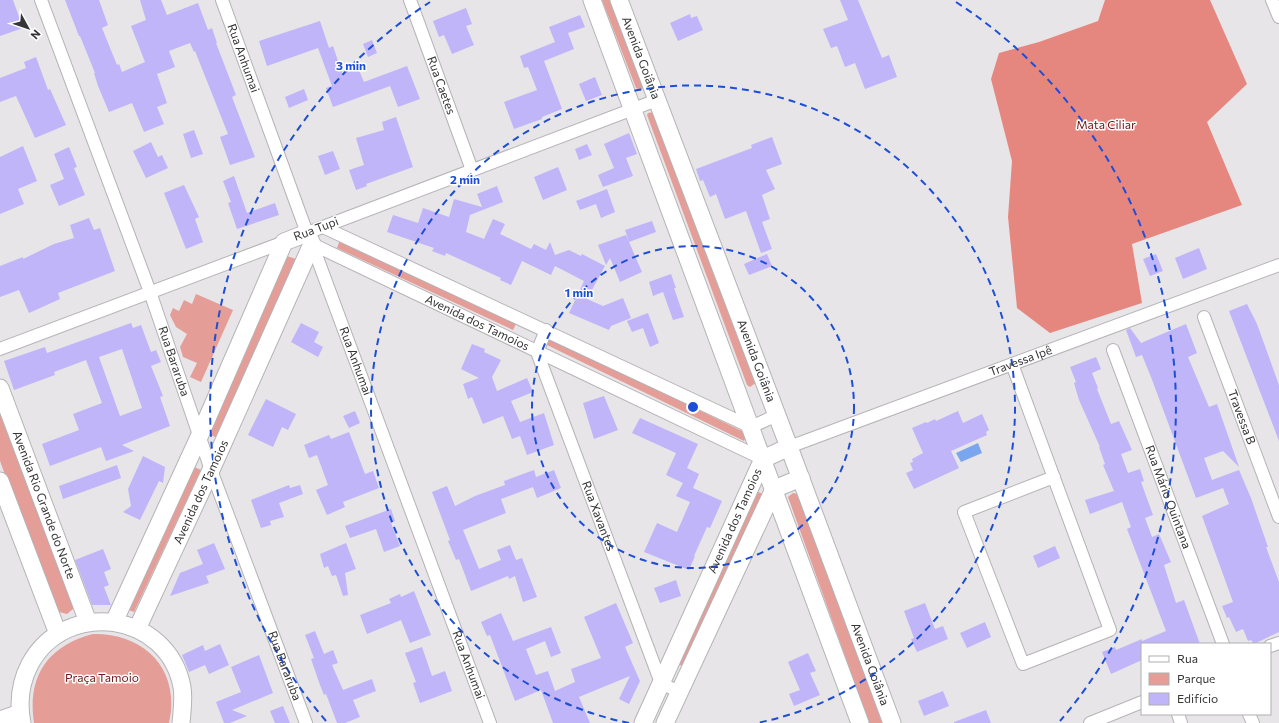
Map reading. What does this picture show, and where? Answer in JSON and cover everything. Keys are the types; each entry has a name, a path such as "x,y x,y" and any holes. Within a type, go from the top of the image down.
{"street":[{"name":"Rua Bararuba","path":"42,0 150,292 211,470 306,723"},
{"name":"Rua Anhumai","path":"222,0 490,723"},
{"name":"Rua Caetes","path":"410,0 472,170"},
{"name":"Avenida Goiânia","path":"592,0 860,723"},
{"name":"Avenida Goiânia","path":"619,0 777,415 892,723"},
{"path":"1272,0 1279,17"},
{"name":"Rua Tupi","path":"0,349 284,242 309,238 324,227 657,100"},
{"name":"Avenida dos Tamoios","path":"324,227 751,427"},
{"name":"Avenida dos Tamoios","path":"137,629 211,470 309,238 537,352 763,459 642,723"},
{"name":"Avenida dos Tamoios","path":"114,622 199,437 284,242"},
{"name":"Travessa Ipê","path":"789,447 1279,265"},
{"name":"Travessa B","path":"1204,317 1279,517"},
{"path":"537,352 546,330"},
{"name":"Rua Mário Quintana","path":"1113,350 1223,643"},
{"name":"Rua Xavantes","path":"537,352 661,683"},
{"path":"1012,364 1054,477 1110,630 1023,664 964,512 1054,477"},
{"name":"Avenida Rio Grande do Norte","path":"0,388 88,622"},
{"path":"751,427 777,415"},
{"path":"763,459 789,447"},
{"path":"774,489 800,478"},
{"path":"0,481 58,634"},
{"name":"Avenida dos Tamoios","path":"665,723 774,489"},
{"path":"0,720 21,718 21,690 28,668 40,649 58,634 78,624 88,622 114,622 137,629 153,639 162,648 176,669 182,687 183,706 181,723"},
{"path":"661,683 679,692"},
{"path":"1090,723 1141,702"}],"green space":[{"path":"602,0 613,0 645,85 641,90 636,88"},
{"name":"Mata Ciliar","path":"1105,0 1210,0 1247,84 1207,122 1242,205 1132,244 1142,303 1050,333 1017,308 1008,217 1012,161 991,79 999,53 1039,42 1098,21"},
{"path":"654,112 757,382 750,387 747,385 647,115 648,113"},
{"path":"340,240 517,322 513,330 337,248"},
{"path":"287,256 296,259 217,438 209,434"},
{"path":"196,294 233,310 201,382 190,377 197,363 183,357 180,347 187,334 176,327 170,315 173,308 179,311 184,300 192,304"},
{"path":"549,337 748,434 744,441 545,344"},
{"path":"0,401 74,601 73,609 67,614 55,611 0,461"},
{"path":"192,466 201,470 134,612 126,609"},
{"path":"756,491 765,495 687,668 678,664"},
{"path":"793,493 798,494 800,497 882,723 869,723 788,497"},
{"name":"Praça Tamoio","path":"93,634 112,635 128,640 143,648 155,658 164,671 170,687 171,704 169,723 34,723 34,691 37,678 44,666 52,655 63,646 77,639"}],"water":[{"path":"978,443 982,453 961,462 956,453"}],"building":[{"path":"0,0 13,0 23,28 0,36"},
{"path":"65,0 99,0 108,25 102,28 117,65 119,64 122,72 145,62 131,26 146,20 140,0 161,0 167,15 198,3 208,30 212,28 216,43 236,95 232,97 255,157 230,165 220,137 228,134 195,51 194,52 190,43 169,51 175,67 157,74 167,103 157,107 164,124 144,132 132,103 109,112 98,86 95,73"},
{"path":"840,0 858,0 882,58 889,55 897,77 865,89 855,63 845,67 837,46 831,48 823,29 848,20"},
{"path":"466,8 472,24 466,26 474,45 452,54 444,35 439,37 433,21"},
{"path":"690,14 691,18 697,16 703,30 678,41 670,23"},
{"path":"580,15 585,27 568,33 574,49 544,61 562,109 542,117 542,119 514,129 504,102 537,90 528,67 524,68 520,56 555,42 549,27"},
{"path":"320,21 329,48 333,46 342,73 358,68 364,82 407,66 420,99 398,107 390,86 333,107 326,88 332,86 318,48 267,66 259,41"},
{"path":"372,40 377,53 368,57 363,44"},
{"path":"36,57 48,90 50,89 66,125 35,138 16,96 0,102 0,78 26,68 24,62"},
{"path":"595,77 602,95 586,101 579,84"},
{"path":"304,89 308,100 289,108 285,97"},
{"path":"396,117 413,167 366,184 367,186 356,190 349,170 364,165 356,138 384,130 382,122"},
{"path":"194,130 203,154 191,158 183,134"},
{"path":"629,133 637,154 626,158 633,176 603,187 598,175 614,168 604,144"},
{"path":"772,137 782,164 766,170 775,189 762,195 770,219 762,222 772,249 761,253 746,211 725,219 716,194 710,197 703,180 700,181 696,169 752,148 751,145"},
{"path":"151,142 158,157 162,155 168,168 146,178 133,151"},
{"path":"587,144 592,155 579,160 575,149"},
{"path":"23,146 37,181 18,189 24,204 0,214 0,157"},
{"path":"69,147 77,167 74,168 85,195 59,206 50,185 64,179 54,154"},
{"path":"333,151 340,169 325,175 318,156"},
{"path":"558,167 567,190 543,200 534,177"},
{"path":"234,176 247,213 275,203 279,215 237,229 228,203 231,202 223,181"},
{"path":"184,185 199,217 195,219 203,242 186,249 164,193"},
{"path":"497,186 503,202 470,215 466,232 484,239 493,219 505,224 500,234 531,249 534,244 546,250 550,242 555,255 569,250 581,256 582,254 605,266 587,299 603,306 623,298 631,318 611,326 609,330 569,313 584,281 555,266 551,275 522,261 511,285 500,280 501,278 446,253 445,256 432,251 434,248 387,232 393,215 418,223 423,208 449,217 454,199 482,207 477,194"},
{"path":"607,189 615,212 601,218 596,204 580,210 576,201"},
{"path":"89,218 94,230 100,228 115,271 58,293 60,299 29,313 19,290 0,297 0,266 23,257 23,259 54,244 74,238 70,225"},
{"path":"652,221 656,232 629,242 625,230"},
{"path":"626,235 642,272 620,282 610,258 606,265 598,245"},
{"path":"1199,248 1207,269 1183,279 1175,258"},
{"path":"767,254 772,266 749,275 744,264"},
{"path":"1156,254 1163,271 1150,276 1143,259"},
{"path":"671,274 684,317 673,320 663,292 653,296 649,282"},
{"path":"1247,304 1257,324 1279,385 1279,441 1229,311"},
{"path":"648,313 659,343 650,347 643,328 632,332 627,321"},
{"path":"131,323 133,328 141,325 151,352 156,350 161,362 151,366 163,396 160,397 170,426 122,445 134,451 106,461 101,447 50,466 42,444 79,430 73,414 102,403 86,360 54,372 55,375 14,390 4,361 45,347 47,353","holes":["122,349 142,408 120,416 99,357"]},
{"path":"301,323 319,332 314,342 323,347 318,357 291,342"},
{"path":"1186,324 1197,353 1188,357 1209,407 1217,404 1239,467 1223,451 1204,458 1212,480 1239,470 1251,498 1268,547 1266,547 1279,582 1279,632 1256,643 1253,643 1251,640 1248,641 1243,629 1236,632 1229,617 1227,618 1222,606 1233,602 1202,516 1229,504 1223,488 1196,498 1142,355 1136,357 1126,330 1130,328 1141,343"},
{"path":"472,344 485,349 484,352 501,360 492,377 497,391 527,378 533,392 511,401 520,422 544,413 554,445 527,455 520,436 512,439 503,416 483,424 472,397 468,399 463,384 479,378 461,369"},
{"path":"1096,357 1101,369 1092,373 1098,388 1097,389 1111,424 1119,421 1132,450 1121,454 1128,473 1140,469 1144,481 1141,482 1153,515 1145,518 1152,537 1159,534 1171,562 1164,565 1176,603 1184,600 1200,643 1141,643 1141,660 1111,674 1102,652 1115,647 1116,650 1166,631 1127,529 1131,527 1122,502 1090,514 1085,500 1114,491 1103,465 1105,464 1100,447 1079,400 1074,383 1076,382 1070,367"},
{"path":"604,396 618,430 594,439 583,403"},
{"path":"266,399 296,414 288,430 282,427 273,447 248,435"},
{"path":"355,411 360,423 349,428 343,416"},
{"path":"958,411 963,423 982,414 989,430 986,432 987,435 951,451 959,468 914,489 906,473 913,470 910,463 913,462 912,459 923,453 912,428 935,419 936,421"},
{"path":"640,418 698,444 687,468 699,474 693,488 722,501 710,528 707,527 689,570 644,552 657,523 677,532 690,502 676,496 683,483 666,475 676,453 632,433"},
{"path":"349,432 365,474 373,471 379,488 343,502 345,507 327,515 316,490 328,485 317,455 309,458 304,445 329,435 331,439"},
{"path":"143,456 165,467 163,483 159,481 140,520 123,512 131,506 128,489"},
{"path":"117,465 121,478 63,499 59,486"},
{"path":"534,470 536,477 554,470 561,488 537,498 533,487 501,499 506,513 463,530 479,569 501,560 497,550 510,545 516,560 522,558 537,597 523,602 515,576 509,579 508,576 471,591 459,559 456,560 448,541 450,540 432,492 447,486 455,506 475,496 505,485 504,481"},
{"path":"289,485 290,488 300,485 303,494 279,503 284,517 270,521 271,525 261,528 251,500"},
{"path":"391,509 395,521 391,523 400,546 384,552 376,529 350,538 345,526"},
{"path":"214,543 225,569 206,576 209,583 170,596 180,573 203,564 197,550"},
{"path":"346,543 356,569 345,573 348,595 343,596 336,575 332,576 328,566 324,568 320,554"},
{"path":"1055,546 1060,558 1038,568 1033,556"},
{"path":"103,549 111,569 104,572 109,585 104,587 111,605 92,605 75,560"},
{"path":"676,580 681,596 660,603 654,588"},
{"path":"414,591 431,635 410,643 401,620 367,634 360,615 391,603 389,599 400,594 401,597"},
{"path":"616,603 633,643 625,647 640,681 629,704 619,699 630,676 579,697 590,723 553,723 541,690 515,701 490,635 487,636 481,622 501,613 513,641 551,627 561,653 551,657 545,641 526,649 536,675 548,671 555,691 575,682 571,669 601,658 584,617"},
{"path":"925,603 935,629 943,626 948,639 917,652 911,639 914,638 904,611"},
{"path":"985,622 991,637 967,648 960,633"},
{"path":"315,631 324,654 333,650 338,663 332,665 343,690 372,679 376,691 353,700 360,717 345,723 337,723 326,694 324,695 320,685 311,659 314,658 305,635"},
{"path":"220,644 229,665 209,674 205,665 189,672 182,655 203,645 205,651"},
{"path":"422,647 432,676 445,671 452,691 420,703 413,683 416,682 405,653"},
{"path":"808,653 816,671 810,673 820,695 794,706 789,694 800,690 788,662"},
{"path":"259,655 273,693 232,710 247,716 230,723 224,723 216,702 241,692 231,667"},
{"path":"943,691 949,706 924,716 918,701"},
{"path":"283,706 290,723 275,723 270,711"},
{"path":"986,710 991,723 954,723 954,722"}]}
